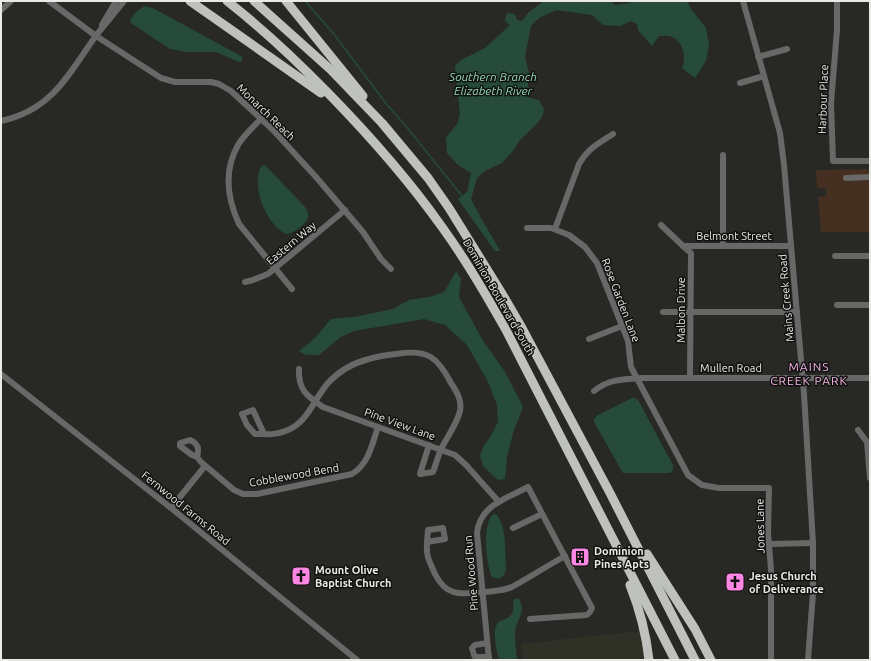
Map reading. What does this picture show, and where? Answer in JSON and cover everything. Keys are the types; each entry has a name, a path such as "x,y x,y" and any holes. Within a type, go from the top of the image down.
{"highway":[{"path":"190,1 343,109"},
{"name":"Dominion Boulevard South","path":"227,1 295,60 375,142 409,183 443,228 476,277 506,330 675,660"},
{"name":"Dominion Boulevard South","path":"254,1 304,44 382,123 432,184 449,208 522,328 610,492 695,660"},
{"path":"286,1 355,86 382,123"},
{"path":"610,492 695,629 712,660"},
{"path":"614,543 640,611 647,636 649,660"}],"street":[{"path":"1,10 12,1"},
{"name":"Monarch Reach","path":"49,1 96,36 161,78 175,82 219,84 231,91 261,119 316,176 363,232 381,259 391,269"},
{"path":"96,36 107,14 116,1"},
{"path":"1,121 23,114 50,96 61,86 96,36 124,1"},
{"name":"Mains Creek Road","path":"743,1 781,142 803,378 813,542 814,593 808,660"},
{"name":"Harbour Place","path":"836,1 837,30 831,103 833,161 870,161"},
{"path":"758,58 787,49"},
{"path":"740,83 764,76"},
{"path":"261,119 245,135 236,149 231,164 228,189 234,213 239,224 292,289"},
{"path":"555,229 579,164 584,155 590,148 613,134"},
{"path":"723,155 723,246"},
{"path":"846,178 870,177"},
{"name":"Eastern Way","path":"245,282 261,278 275,269 345,210"},
{"name":"Belmont Street","path":"661,225 683,246 791,246"},
{"name":"Rose Garden Lane","path":"527,228 555,229 569,235 578,241 591,254 597,263 628,341 631,367 635,378 688,475 702,485 719,488 769,488"},
{"name":"Malbon Drive","path":"683,246 691,253 690,378"},
{"path":"836,256 870,256"},
{"path":"836,305 870,305"},
{"path":"663,312 797,312"},
{"path":"589,339 622,326"},
{"path":"264,434 268,435 288,431 296,427 303,420 332,379 343,370 359,362 376,357 410,352 425,354 431,357 441,366 459,396 460,402 458,417 441,449 433,472 420,474 429,445"},
{"name":"Pine View Lane","path":"299,369 302,388 305,394 315,402 323,407 441,449 460,458 499,502"},
{"name":"Fernwood Farms Road","path":"1,374 171,508 357,660"},
{"name":"Mullen Road","path":"594,391 607,382 635,378 870,378"},
{"name":"Cobblewood Bend","path":"197,457 205,466 234,490 240,493 250,494 350,475 357,471 364,463 378,427"},
{"path":"858,430 869,446 870,478"},
{"path":"171,508 205,466"},
{"name":"Pine Wood Run","path":"489,658 477,534 481,517 485,512 499,502 528,487 542,514"},
{"name":"Jones Lane","path":"769,488 771,660"},
{"path":"513,528 542,514 592,608 587,614 530,619"},
{"path":"427,542 426,554 438,579 443,587 449,591 458,593 496,591 511,587 565,556"},
{"path":"769,544 813,542"},
{"path":"487,643 475,645 472,648 475,657 489,658"}],"shaded area":[{"path":"870,169 870,232 821,232 818,197 826,196 826,189 817,188 816,170"},
{"path":"627,632 641,632 645,660 522,660 521,644"}],"water":[{"name":"Southern Branch Elizabeth River","path":"544,1 611,1 615,5 634,1 687,1 691,9 706,28 709,45 706,61 695,78 682,68 684,54 678,41 669,36 659,36 652,46 638,30 637,24 631,21 620,26 603,25 592,15 556,10 539,18 531,26 525,57 529,73 527,97 539,100 544,109 542,117 520,140 513,151 502,163 485,171 477,178 471,199 500,251 495,251 458,199 467,192 471,173 458,165 447,153 446,138 457,124 460,115 455,66 461,60 485,48 510,25 505,21 507,13 515,14 517,20 522,21 529,12"},
{"path":"144,6 153,8 241,56 242,61 239,62 216,52 187,52 170,49 131,23 130,20 135,13"},
{"path":"265,165 308,212 308,217 305,223 289,234 286,234 272,222 262,204 259,194 258,175 261,166"},
{"path":"456,271 461,279 459,297 482,339 505,372 523,407 513,433 507,457 505,479 498,480 483,466 480,456 483,447 498,422 497,405 488,382 467,345 445,325 424,319 354,331 341,337 319,355 306,355 299,351 315,338 331,319 354,317 393,309 409,300 429,297 444,292"},
{"path":"632,398 638,400 673,465 673,470 670,473 623,473 594,422 596,416"},
{"path":"493,514 499,518 502,524 505,539 506,570 504,575 499,579 492,577 488,563 486,545 487,527"},
{"path":"517,598 521,604 522,612 515,632 517,660 499,660 495,641 496,626 499,622 511,615 513,610 513,600"}],"waterway":[{"path":"305,1 333,33 388,106 462,196"}],"place":[{"name":"Dominion Pines Apts","path":"580,557"},
{"name":"Mount Olive Baptist Church","path":"301,576"},
{"name":"Jesus Church of Deliverance","path":"735,582"}],"district":[{"name":"MAINS CREEK PARK","path":"809,374"}]}
